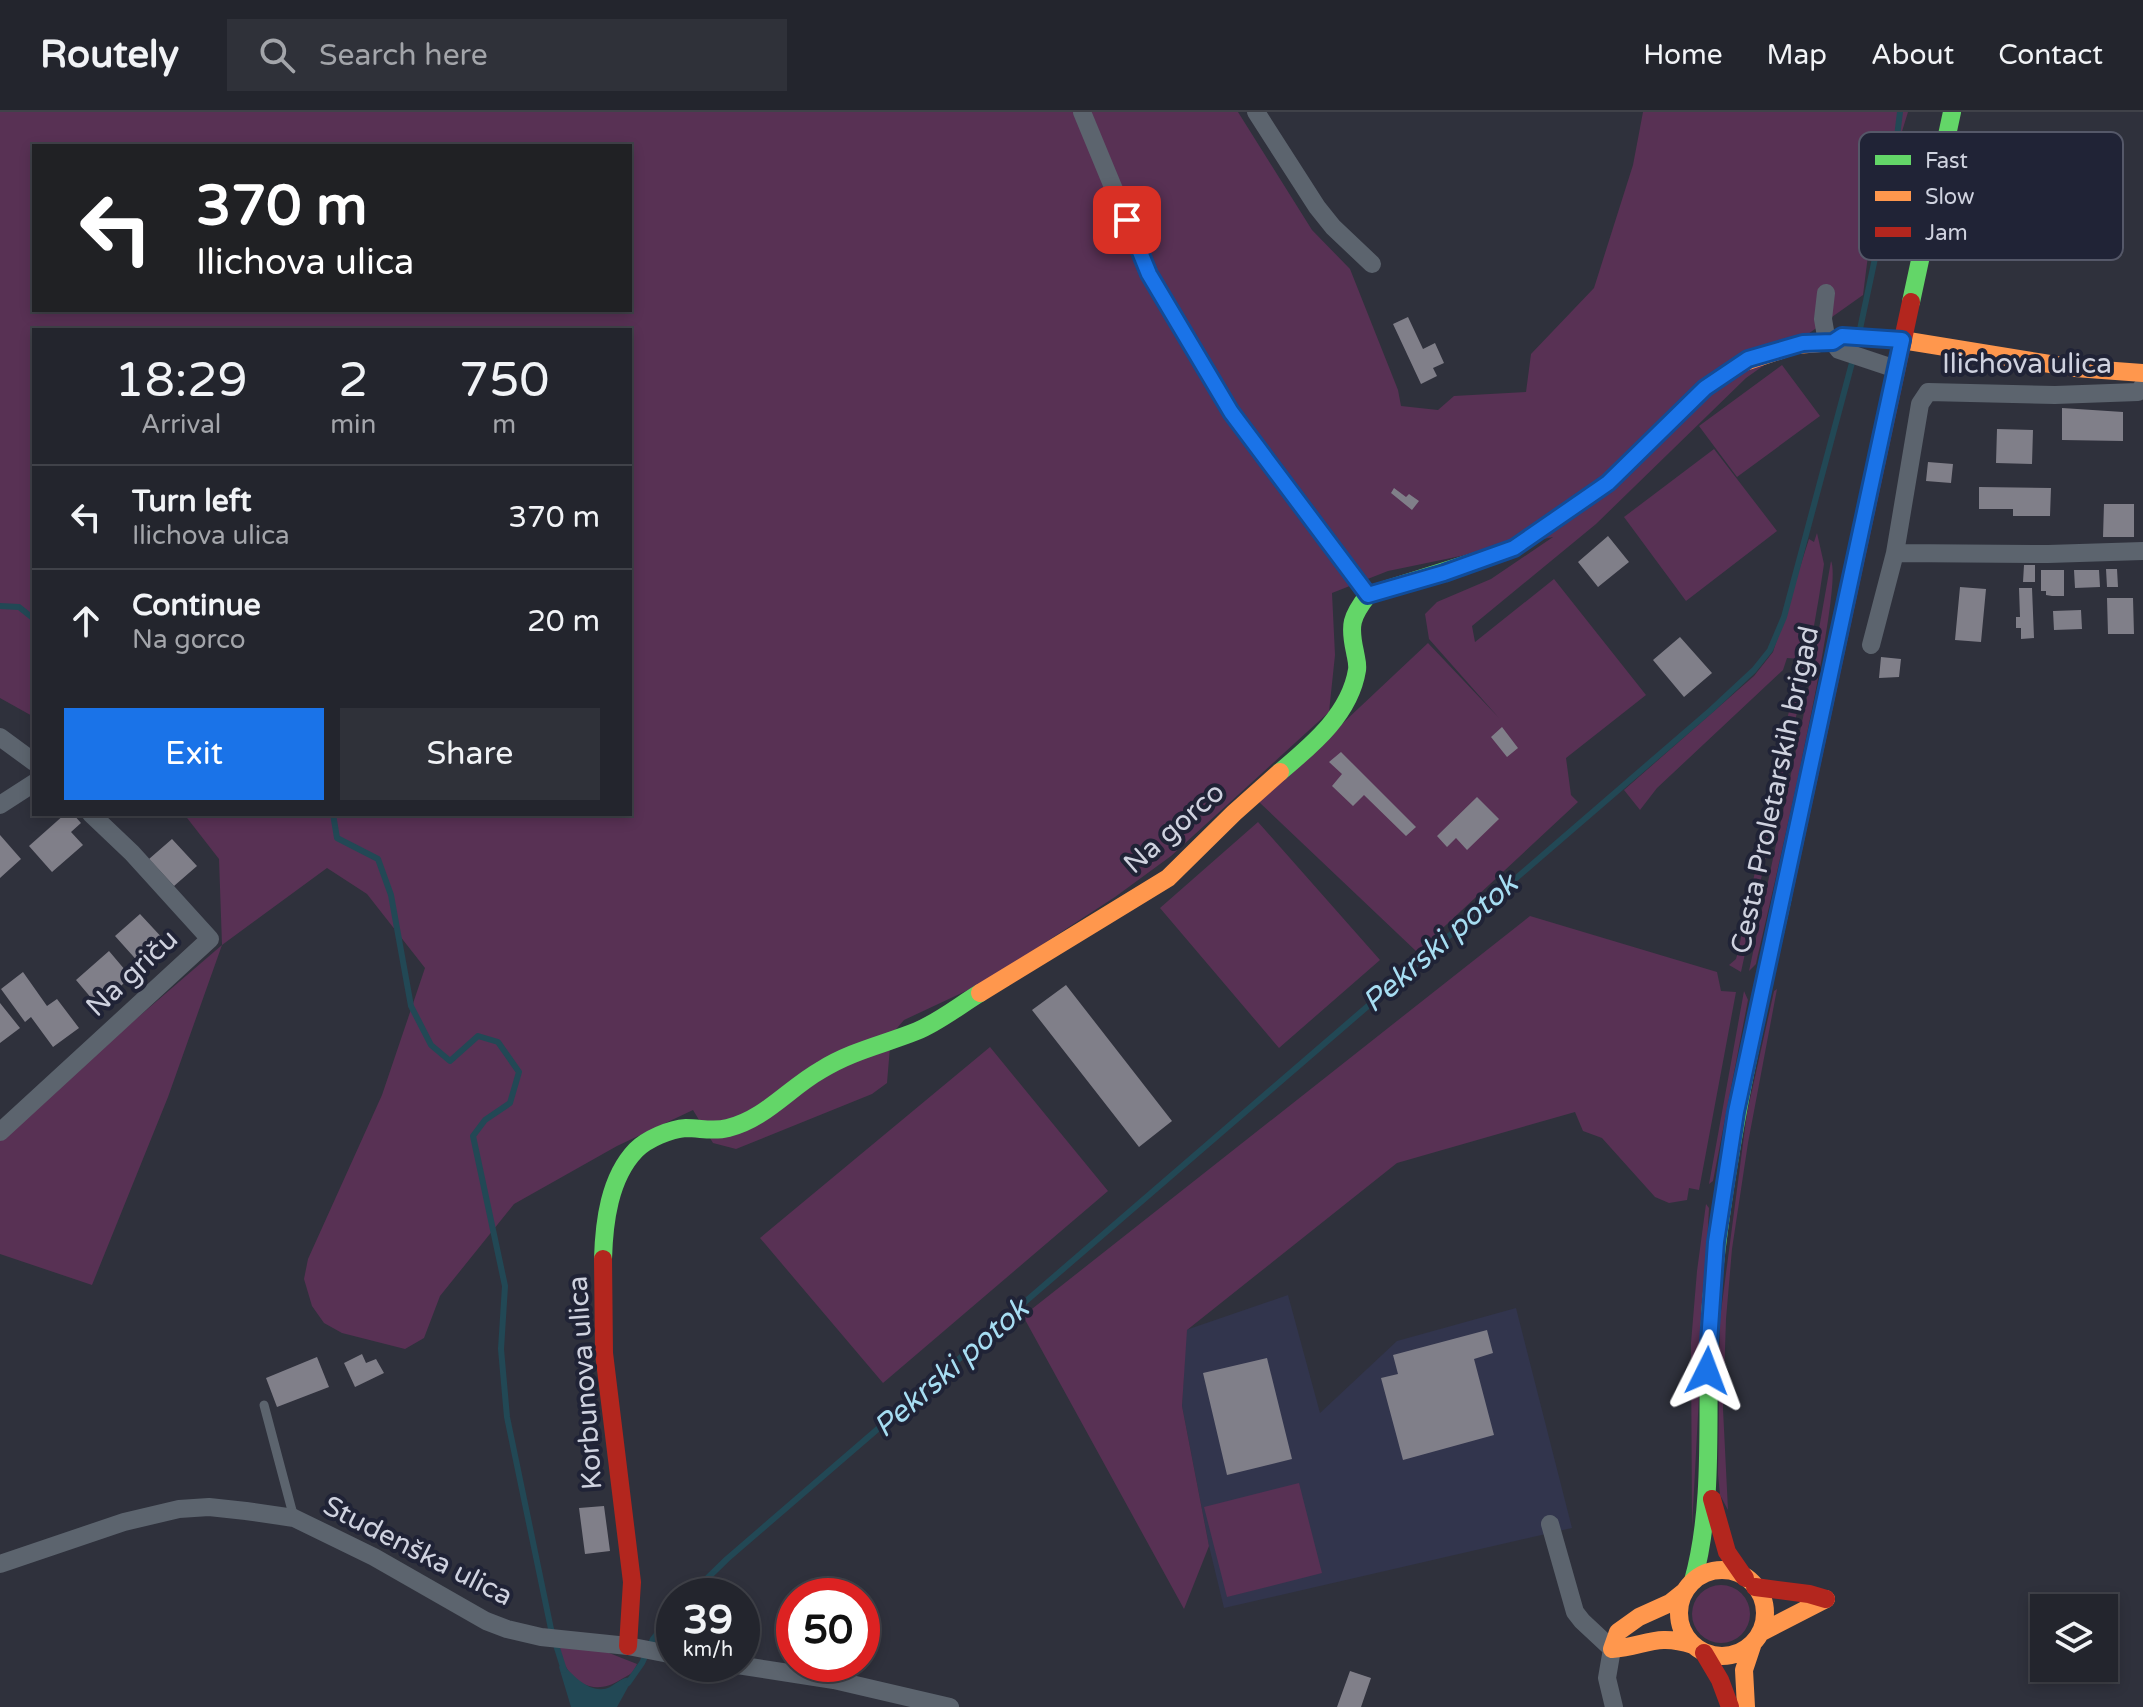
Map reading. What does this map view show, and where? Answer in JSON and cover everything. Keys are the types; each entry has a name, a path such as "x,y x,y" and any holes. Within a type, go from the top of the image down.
{"street":[{"path":"1082,112 1149,274 1231,412 1368,595 1514,548 1608,483 1705,388 1748,359 1790,346 1835,343 1896,369"},
{"path":"1256,112 1317,207 1372,264"},
{"name":"Cesta Proletarskih brigad","path":"1948,132 1952,112"},
{"name":"Cesta Proletarskih brigad","path":"1708,1488 1710,1308 1716,1242 1734,1125 1764,973 1920,260"},
{"path":"1826,293 1823,319 1835,343"},
{"name":"Ilichova ulica","path":"1835,343 1881,338 1902,340 2075,368 2143,373"},
{"name":"Ilichova ulica","path":"1871,645 1895,553 1920,404 1928,392 2055,395 2138,392 2143,386"},
{"path":"1895,553 2143,551"},
{"name":"Na gorco","path":"920,1030 1168,878 1234,813 1307,749 1344,708 1352,689 1358,668 1350,629 1356,610 1368,595"},
{"path":"0,737 32,761"},
{"path":"0,805 32,784"},
{"name":"Na griču","path":"0,1132 210,939 132,853 93,816"},
{"name":"Korbunova ulica","path":"633,1647 632,1582 604,1353 604,1225 618,1177 638,1148 656,1137 684,1128 710,1131 729,1128 756,1118 820,1070 865,1048 920,1030"},
{"path":"1708,1488 1727,1552 1762,1597 1765,1609 1765,1621 1744,1670 1746,1707"},
{"path":"1708,1488 1703,1511 1701,1557 1680,1604 1679,1619 1684,1632 1720,1680 1730,1707"},
{"name":"Studenška ulica","path":"0,1564 124,1522 179,1509 209,1507 294,1518 374,1557 486,1621 541,1637 656,1652"},
{"path":"1550,1524 1575,1612 1612,1649 1629,1649 1653,1637 1666,1636 1698,1649 1730,1655 1787,1616 1826,1599 1814,1593 1780,1592 1720,1571 1707,1573 1670,1603 1639,1617 1618,1632 1612,1649 1607,1678 1614,1707"},
{"path":"760,1669 834,1680 950,1707"}],"lane":[{"path":"264,1405 294,1518"}],"shaded area":[{"path":"0,112 1238,112 1312,230 1350,269 1398,390 1401,406 1438,410 1454,396 1526,392 1531,354 1594,288 1633,165 1643,112 1908,112 1902,132 1859,132 1859,260 1867,260 1863,295 1746,378 1596,524 1472,626 1475,642 1554,579 1646,695 1566,758 1571,795 1578,802 1417,952 1259,802 1428,643 1499,718 1429,639 1425,614 1437,602 1491,579 1553,537 1388,571 1332,593 1335,655 1329,712 1171,856 1115,897 983,983 904,1020 891,1035 887,1083 872,1094 736,1149 713,1143 693,1110 617,1146 514,1204 440,1296 424,1338 405,1349 342,1333 324,1323 312,1306 304,1279 308,1259 382,1095 425,968 367,894 327,868 222,945 219,859 186,816 632,816 632,328 32,328 32,716 0,698"},
{"path":"1782,365 1820,416 1737,477 1699,426"},
{"path":"1714,449 1777,531 1686,601 1624,517"},
{"path":"1817,533 1824,564 1819,597 1741,972 1729,965 1738,952 1800,659 1787,658 1783,670 1657,788 1640,810 1624,790 1754,676 1773,652 1809,539 1814,542"},
{"path":"1831,561 1832,584 1817,687 1756,964 1749,971 1805,708"},
{"path":"1258,822 1380,960 1279,1048 1160,908"},
{"path":"1530,916 1717,972 1721,991 1736,992 1699,1190 1689,1188 1687,1200 1669,1203 1655,1197 1602,1138 1583,1131 1575,1112 1397,1163 1187,1330 1182,1406 1209,1546 1184,1609 1023,1316"},
{"path":"222,945 168,1097 92,1285 0,1254 0,1141 58,1086"},
{"path":"1777,989 1732,1249 1723,1409 1728,1510 1720,1495 1718,1474 1720,1319 1747,1113 1774,991"},
{"path":"1744,991 1748,1000 1713,1181 1709,1184"},
{"path":"990,1047 1108,1191 883,1383 760,1238"},
{"path":"1706,1204 1709,1208 1692,1528 1691,1343"},
{"path":"1288,1295 1320,1413 1397,1341 1516,1308 1572,1528 1224,1608 1182,1406 1186,1330"},
{"path":"1299,1483 1322,1573 1227,1597 1204,1507"},
{"path":"1721,1585 1742,1593 1750,1614 1742,1635 1721,1643 1700,1635 1692,1614 1700,1593"},
{"path":"557,1643 599,1649 637,1664 630,1674 608,1685 588,1686 571,1674"},
{"path":"562,1663 577,1679 596,1689 633,1678 617,1707 571,1707 559,1667"}],"building":[{"path":"1408,317 1423,349 1435,343 1444,363 1433,368 1437,376 1421,384 1393,324"},
{"path":"2062,408 2123,412 2123,441 2062,440"},
{"path":"1997,429 2033,430 2032,464 1996,463"},
{"path":"1928,462 1953,464 1951,483 1926,481"},
{"path":"1979,487 2051,488 2050,516 2013,516 2013,509 1979,509"},
{"path":"1394,488 1406,497 1409,494 1419,501 1412,510 1391,493"},
{"path":"2104,504 2134,504 2134,537 2103,537"},
{"path":"1608,536 1629,562 1598,587 1578,562"},
{"path":"2024,565 2035,565 2035,582 2023,582"},
{"path":"2106,569 2117,569 2118,587 2107,587"},
{"path":"2041,570 2064,570 2064,596 2046,595 2046,591 2041,591"},
{"path":"2074,570 2099,570 2100,587 2075,588"},
{"path":"1960,587 1986,589 1981,642 1955,640"},
{"path":"2019,588 2032,588 2034,638 2021,639 2021,628 2016,628 2016,617 2020,617"},
{"path":"2107,598 2133,598 2134,634 2108,634"},
{"path":"2081,610 2082,629 2054,630 2053,611"},
{"path":"1680,637 1712,673 1684,697 1653,660"},
{"path":"1881,657 1901,659 1899,677 1879,678"},
{"path":"1502,727 1518,748 1507,757 1491,737"},
{"path":"1341,752 1416,827 1406,836 1364,795 1353,806 1332,786 1342,774 1329,762"},
{"path":"1477,797 1499,819 1467,850 1456,838 1447,847 1437,836"},
{"path":"63,816 75,816 81,823 71,832 83,845 52,872 29,846"},
{"path":"0,835 21,859 0,878"},
{"path":"172,839 197,866 174,886 149,859"},
{"path":"140,914 166,942 141,965 115,936"},
{"path":"109,951 131,977 98,1006 76,980"},
{"path":"23,972 47,1006 57,999 79,1028 53,1047 31,1017 25,1022 1,989"},
{"path":"1066,985 1172,1121 1139,1147 1032,1010"},
{"path":"0,1003 20,1028 0,1043"},
{"path":"1487,1330 1493,1353 1474,1359 1494,1435 1403,1460 1381,1378 1398,1374 1393,1355"},
{"path":"362,1354 366,1363 376,1359 384,1373 355,1387 344,1363"},
{"path":"317,1357 329,1387 277,1407 266,1378"},
{"path":"1267,1358 1292,1459 1227,1475 1203,1373"},
{"path":"604,1506 610,1551 585,1554 579,1508"},
{"path":"1350,1671 1371,1678 1361,1707 1337,1707"}],"waterway":[{"name":"Pekrski potok","path":"1898,132 1900,112"},
{"name":"Pekrski potok","path":"1860,329 1875,260"},
{"name":"Pekrski potok","path":"707,1578 1754,670 1770,650 1784,617 1853,359"},
{"path":"0,606 19,607 32,617"},
{"path":"333,816 337,838 378,859 391,895 411,1006 431,1045 450,1061 478,1036 498,1042 519,1072 510,1103 485,1120 473,1136 505,1286 501,1349 507,1417 551,1629 564,1670"},
{"name":"Pekrski potok","path":"628,1683 656,1635"}],"traffic: fast":[{"path":"1948,132 1952,112"},
{"path":"1911,302 1920,260"},
{"path":"1280,772 1328,727 1347,701 1357,668 1353,622 1368,595 1489,557"},
{"path":"1693,1581 1705,1514 1709,1337 1716,1251 1740,1098 1783,896"},
{"path":"603,1259 607,1216 614,1187 627,1161 641,1146 659,1135 680,1129 717,1130 741,1124 832,1063 925,1027 980,993"}],"traffic: slow":[{"path":"1742,363 1796,345 1833,342 1842,336 1902,340 2075,368 2143,373"},
{"path":"980,993 1168,878 1280,772"},
{"path":"1722,1570 1738,1574 1752,1583 1761,1597 1765,1613 1761,1629 1752,1643 1738,1652 1722,1656 1706,1652 1692,1643 1683,1629 1679,1613 1683,1597 1692,1583 1706,1574 1722,1570"},
{"path":"1685,1591 1670,1603 1639,1617 1618,1632 1612,1649 1661,1640 1693,1645"},
{"path":"1760,1633 1826,1599"},
{"path":"1746,1707 1744,1670 1753,1643"}],"traffic: jam":[{"path":"1783,896 1911,302"},
{"path":"1489,557 1514,548 1608,483 1705,388 1742,363"},
{"path":"603,1259 604,1353 632,1582 628,1646"},
{"path":"1712,1499 1727,1552 1745,1578"},
{"path":"1755,1587 1826,1599"},
{"path":"1704,1653 1720,1680 1730,1707"}],"route":[{"path":"1127,220 1149,274 1231,412 1368,595 1514,548 1608,483 1705,388 1748,359 1803,343 1833,342 1842,336 1902,340 1736,1112 1716,1242 1707,1371"}]}
